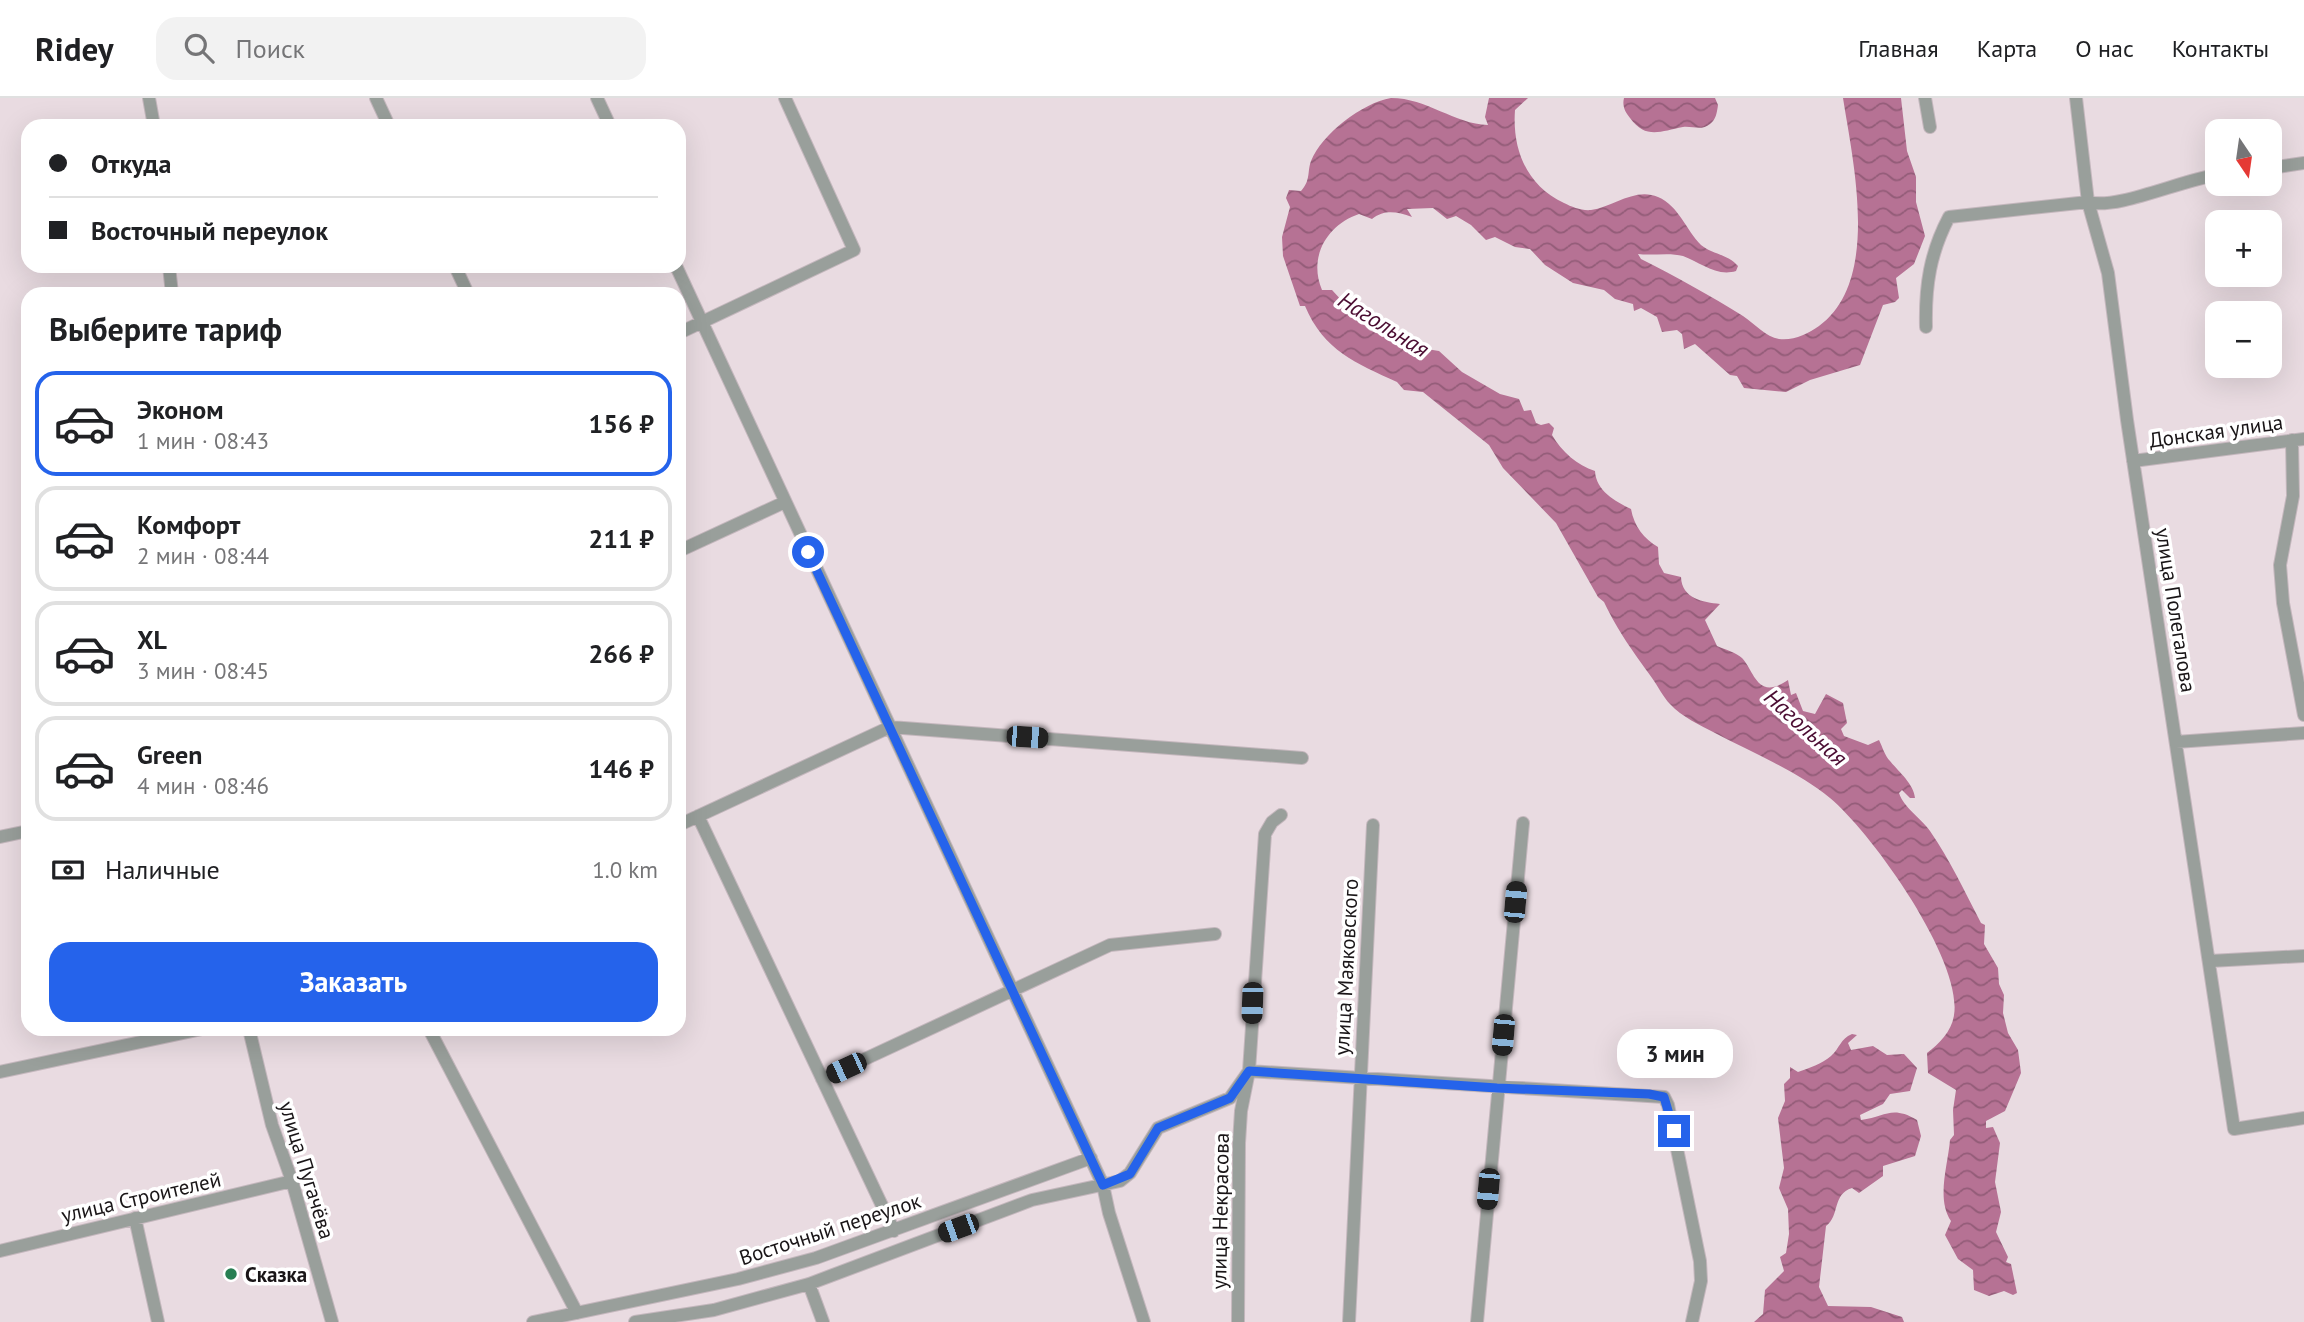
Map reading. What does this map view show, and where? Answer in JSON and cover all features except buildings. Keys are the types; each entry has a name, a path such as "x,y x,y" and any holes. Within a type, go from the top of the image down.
{"street":[{"path":"149,98 152,119"},
{"path":"376,98 386,119"},
{"path":"597,98 607,119"},
{"path":"686,329 854,250 785,98"},
{"path":"1926,98 1930,127"},
{"name":"улица Полегалова","path":"2076,98 2088,202 2108,273 2133,461 2234,1129 2304,1118"},
{"path":"2282,166 2304,163"},
{"path":"1926,327 1925,290 1931,257 1949,217 2088,202 2109,205 2166,186 2205,178"},
{"path":"686,287 1103,1185 1143,1320 1128,1322"},
{"path":"2298,440 2293,496 2280,565 2283,603 2304,715"},
{"name":"Донская улица","path":"2133,461 2298,440"},
{"path":"686,548 785,502"},
{"path":"686,822 890,727 1302,758"},
{"path":"2176,742 2304,733"},
{"name":"улица Некрасова","path":"1238,1322 1241,1111 1249,1071 1265,834 1272,822 1281,815"},
{"path":"698,816 894,1231"},
{"path":"1477,1322 1523,823"},
{"name":"улица Маяковского","path":"1349,1322 1373,825"},
{"path":"0,837 21,832"},
{"path":"822,1079 1110,945 1214,934"},
{"path":"2210,961 2304,956"},
{"path":"0,1072 169,1036"},
{"name":"улица Пугачёва","path":"251,1036 268,1112 292,1181 332,1322"},
{"path":"433,1036 577,1313"},
{"path":"1249,1071 1664,1097 1668,1105 1700,1261 1700,1281 1692,1322"},
{"name":"Восточный переулок","path":"635,1322 714,1310 809,1284 1032,1200 1103,1185 1130,1174 1158,1128 1230,1098 1249,1071"},
{"name":"Восточный переулок","path":"533,1322 738,1279 816,1258 1091,1158"},
{"name":"улица Строителей","path":"0,1251 292,1181"},
{"path":"135,1218 158,1322"},
{"path":"809,1284 823,1322"}],"water":[{"name":"Нагольная","path":"1391,98 1417,102 1476,124 1488,125 1485,117 1489,98 1528,98 1515,110 1516,139 1524,165 1540,187 1564,203 1584,210 1599,208 1641,194 1665,201 1677,212 1701,245 1734,262 1738,266 1736,271 1722,272 1678,255 1638,254 1641,259 1718,301 1770,336 1790,339 1819,326 1838,306 1850,280 1856,251 1858,219 1843,98 1901,98 1907,151 1916,177 1916,202 1925,236 1914,264 1896,278 1899,298 1883,305 1860,365 1810,380 1786,392 1744,388 1737,376 1730,375 1695,344 1684,349 1682,334 1677,330 1662,332 1657,317 1641,308 1634,311 1633,304 1615,299 1604,290 1573,283 1545,265 1530,249 1515,247 1495,237 1486,240 1471,225 1456,216 1447,219 1433,208 1407,209 1412,217 1391,212 1372,219 1359,214 1348,219 1330,234 1323,244 1317,266 1318,278 1322,290 1332,290 1369,330 1408,346 1439,351 1462,372 1500,394 1519,399 1524,411 1531,410 1536,423 1549,423 1554,428 1552,435 1560,447 1576,461 1595,471 1603,490 1631,509 1640,531 1658,547 1659,564 1664,573 1681,577 1685,590 1694,598 1720,604 1705,620 1717,646 1742,658 1763,686 1778,686 1788,680 1791,695 1796,693 1803,711 1815,714 1826,694 1843,703 1847,723 1841,729 1844,736 1868,745 1879,740 1888,759 1909,783 1915,798 1910,798 1902,790 1899,793 1901,798 1937,842 1981,923 1985,925 1984,944 1998,968 1999,984 2004,995 2003,1013 2008,1033 2018,1050 2021,1073 2005,1111 1986,1121 1986,1128 1993,1127 2000,1143 1995,1182 2001,1212 1996,1232 2008,1257 2006,1262 2011,1264 2017,1293 2013,1295 2004,1291 1989,1296 1974,1290 1973,1270 1958,1259 1945,1235 1951,1221 1944,1203 1944,1182 1950,1140 1954,1135 1953,1110 1956,1090 1928,1073 1927,1053 1951,1026 1954,1015 1953,991 1930,931 1890,867 1847,815 1817,788 1697,724 1675,709 1626,641 1556,523 1503,468 1489,445 1423,392 1404,390 1397,382 1343,354 1322,334 1305,306 1300,306 1283,256 1282,237 1290,207 1286,198 1289,190 1301,191 1308,180 1311,161 1316,151 1344,121 1368,106"},
{"path":"1624,98 1715,98 1718,105 1715,118 1707,126 1648,132 1628,116 1623,104"},
{"path":"1852,1034 1857,1035 1848,1043 1851,1050 1873,1046 1887,1055 1904,1054 1917,1068 1910,1091 1890,1094 1883,1104 1860,1115 1861,1120 1901,1113 1917,1120 1921,1136 1915,1156 1883,1166 1883,1176 1859,1193 1852,1188 1841,1195 1833,1217 1826,1226 1819,1287 1828,1306 1871,1307 1902,1317 1904,1322 1754,1322 1763,1314 1765,1290 1784,1271 1780,1257 1786,1253 1789,1234 1788,1209 1779,1188 1784,1168 1778,1118 1785,1101 1784,1084 1790,1078 1790,1067 1798,1072 1820,1064"}],"place":[{"name":"Сказка","path":"231,1274"}],"route":[{"path":"808,552 1103,1185 1119,1181 1130,1174 1148,1140 1158,1128 1171,1120 1230,1098 1249,1071 1359,1076 1497,1088 1649,1094 1664,1097 1674,1131"}]}
